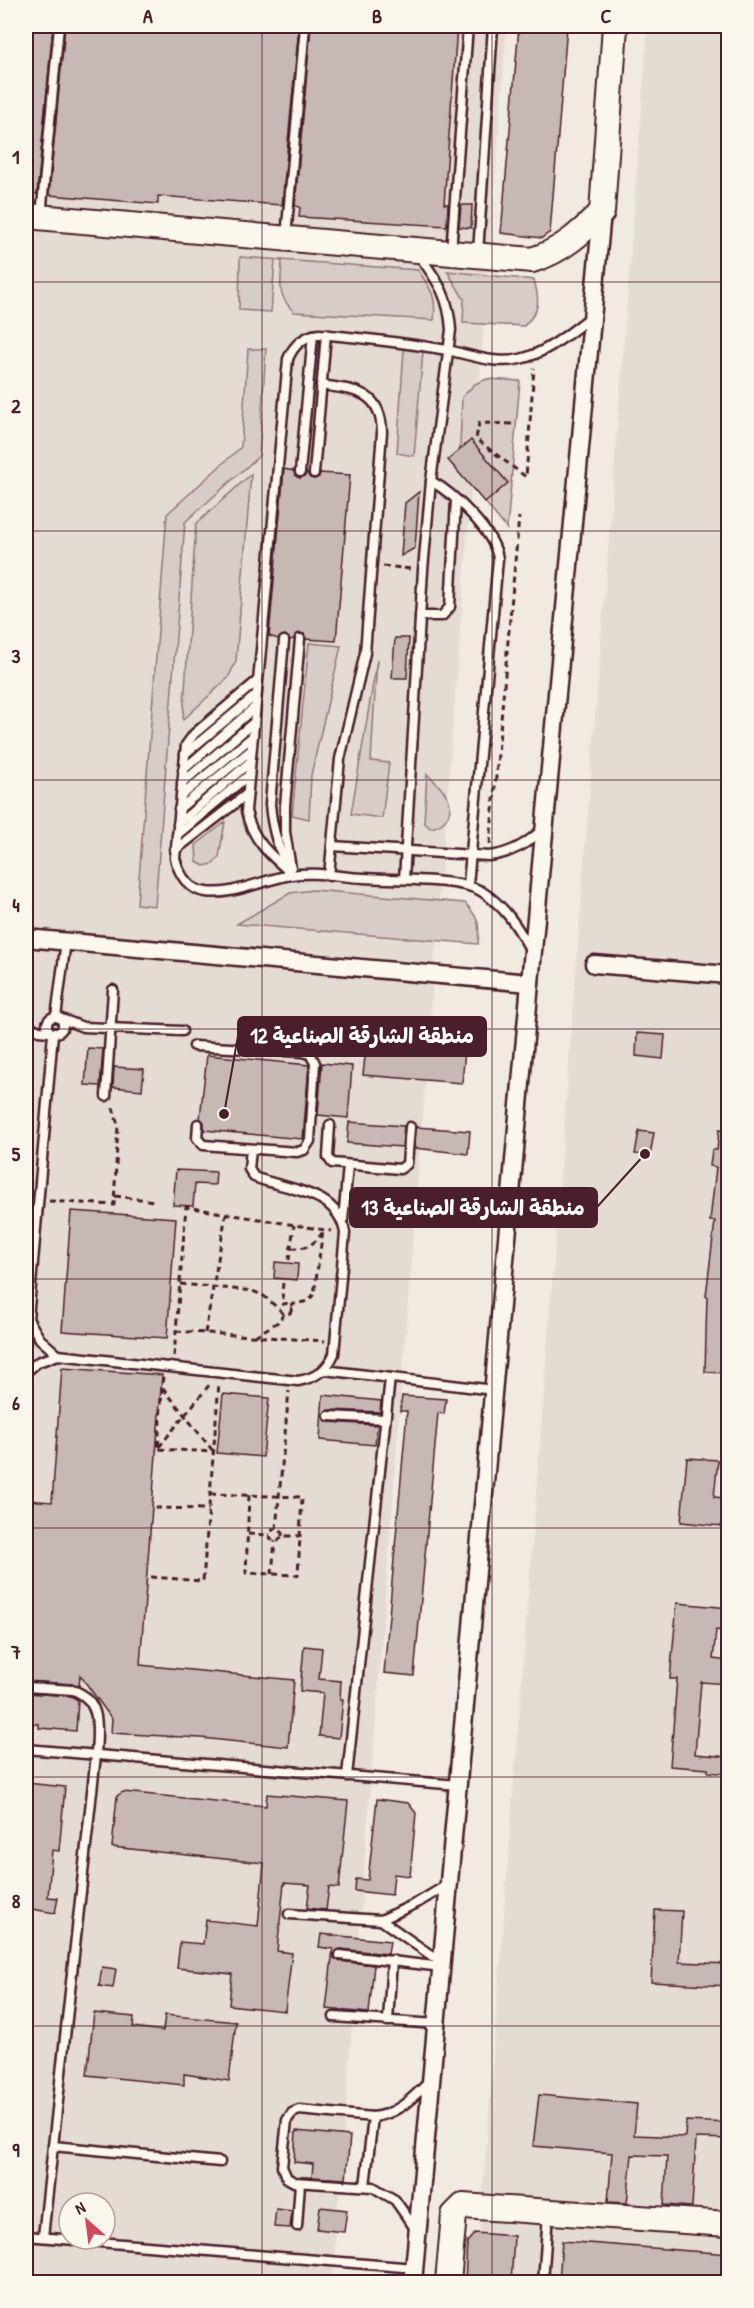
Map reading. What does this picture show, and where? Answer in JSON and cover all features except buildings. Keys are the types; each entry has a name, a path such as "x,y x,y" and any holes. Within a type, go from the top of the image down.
{"main road":[{"path":"33,216 532,260 546,256 570,242 602,212 615,26"},
{"path":"448,2283 454,2215 460,2208 466,2206 729,2224"}],"street":[{"path":"414,2275 544,828 602,212"},
{"path":"26,938 530,983"},
{"path":"594,964 729,975"}],"lane":[{"path":"33,216 59,26"},
{"path":"286,238 305,26"},
{"path":"451,253 468,26"},
{"path":"477,255 493,26"},
{"path":"404,879 430,481 451,330 449,309 443,289 416,250"},
{"path":"292,874 267,853 253,833 246,810 288,359 297,343 313,335 326,334 447,350 500,361 518,359 535,354 592,317"},
{"path":"314,473 326,334"},
{"path":"300,472 313,335"},
{"path":"321,385 359,390 367,396 379,412 382,422 365,653 340,759 329,876"},
{"path":"430,481 448,492 489,535 497,550 498,559 468,885"},
{"path":"420,616 442,616 450,607 456,500"},
{"path":"292,874 285,832 285,806 300,639"},
{"path":"284,640 270,804 272,829 280,853 292,874"},
{"path":"257,681 194,734 186,746 175,850 178,870 184,880 194,888 206,892 252,885 292,874 404,879 468,885 491,898 502,908 516,925 533,953"},
{"path":"185,754 255,696"},
{"path":"183,770 254,708"},
{"path":"182,783 253,723"},
{"path":"180,796 252,737"},
{"path":"179,809 251,750"},
{"path":"178,824 250,762"},
{"path":"177,835 249,775"},
{"path":"175,850 247,794"},
{"path":"332,846 470,856 501,855 522,846 544,828"},
{"path":"53,1033 46,1026 54,1018 66,941"},
{"path":"106,1096 113,990"},
{"path":"27,1025 39,1031 60,1032 63,1024 54,1018"},
{"path":"27,1025 38,1020 54,1018 83,1027"},
{"path":"53,1033 83,1027 182,1031"},
{"path":"26,1342 53,1033"},
{"path":"194,1046 303,1052 310,1054 314,1059 310,1141 307,1147 297,1152 203,1145 197,1138 198,1124"},
{"path":"330,1125 329,1160 335,1164 400,1168 405,1167 407,1161 410,1127"},
{"path":"251,1149 249,1169 254,1177 321,1198 333,1207 343,1222"},
{"path":"26,1372 38,1362 58,1355 290,1380 308,1380 324,1370 334,1354 345,1233 343,1222 348,1165"},
{"path":"26,1210 37,1211"},
{"path":"28,1318 40,1339 58,1355"},
{"path":"324,1370 494,1390"},
{"path":"347,1776 390,1378"},
{"path":"329,1416 385,1419"},
{"path":"26,1687 73,1690 86,1696 94,1707 96,1715 96,1755 43,2237"},
{"path":"26,1749 458,1785"},
{"path":"289,1914 381,1920 417,1903 449,1884"},
{"path":"381,1920 442,1965"},
{"path":"340,1955 442,1965"},
{"path":"388,2021 392,1960"},
{"path":"334,2017 436,2024"},
{"path":"418,2233 395,2200 381,2190 365,2186 300,2183 290,2181 282,2171 287,2120 292,2113 299,2110 373,2117 402,2107 432,2079"},
{"path":"365,2186 373,2117"},
{"path":"53,2146 220,2163"},
{"path":"297,2226 300,2183"},
{"path":"543,2283 548,2212"},
{"path":"26,2236 414,2275"}],"path":[{"path":"512,424 479,423 476,439 526,477 535,354"},
{"path":"489,856 519,517"},
{"path":"372,565 423,570"},
{"path":"38,1200 114,1205 118,1125 114,1109 106,1096"},
{"path":"115,1196 155,1201"},
{"path":"173,1367 186,1207 345,1233"},
{"path":"205,1333 226,1214"},
{"path":"289,1260 294,1225"},
{"path":"291,1248 311,1244 316,1241 323,1230"},
{"path":"284,1304 308,1301 314,1294 323,1230"},
{"path":"254,1336 278,1322 284,1304 283,1283"},
{"path":"180,1284 258,1293 282,1313 290,1313 290,1305"},
{"path":"176,1331 335,1342"},
{"path":"158,1449 163,1366"},
{"path":"158,1449 219,1372"},
{"path":"151,1577 203,1581 219,1372"},
{"path":"276,1529 290,1380"},
{"path":"162,1387 214,1452"},
{"path":"158,1449 214,1452"},
{"path":"210,1494 249,1495 302,1497 298,1575 246,1573 249,1495"},
{"path":"155,1508 209,1509"},
{"path":"270,1534 273,1529 276,1529"},
{"path":"276,1529 282,1532 282,1536"},
{"path":"248,1534 270,1534"},
{"path":"270,1534 270,1538 275,1541"},
{"path":"282,1536 299,1536"},
{"path":"275,1541 282,1536"},
{"path":"272,1574 275,1541"}],"shaded area":[{"path":"26,26 507,26 332,2282 26,2282"},
{"path":"648,26 728,26 728,2282 476,2282"},
{"path":"240,257 418,270 432,294 435,305 434,320 294,312 282,294 282,261 275,260 271,312 239,310"},
{"path":"447,271 534,280 538,300 536,310 524,326 463,323 464,299"},
{"path":"248,349 266,349 259,456 185,522 155,906 137,904 167,514 241,447"},
{"path":"404,349 423,351 414,456 397,453"},
{"path":"487,379 520,381 507,529 459,470 462,397 475,384"},
{"path":"251,474 236,661 228,678 183,720 196,524"},
{"path":"309,643 341,646 311,775 309,819 292,815"},
{"path":"377,660 371,761 389,763 382,818 351,814"},
{"path":"427,774 440,786 450,805 446,819 430,828 424,822"},
{"path":"225,822 219,857 213,864 204,866 197,862 196,845"},
{"path":"313,890 465,903 478,922 478,944 237,924 290,893"}],"place":[{"name":"منطقة الشارقة الصناعية 12","path":"224,1114"},
{"name":"منطقة الشارقة الصناعية 13","path":"645,1154"}]}
